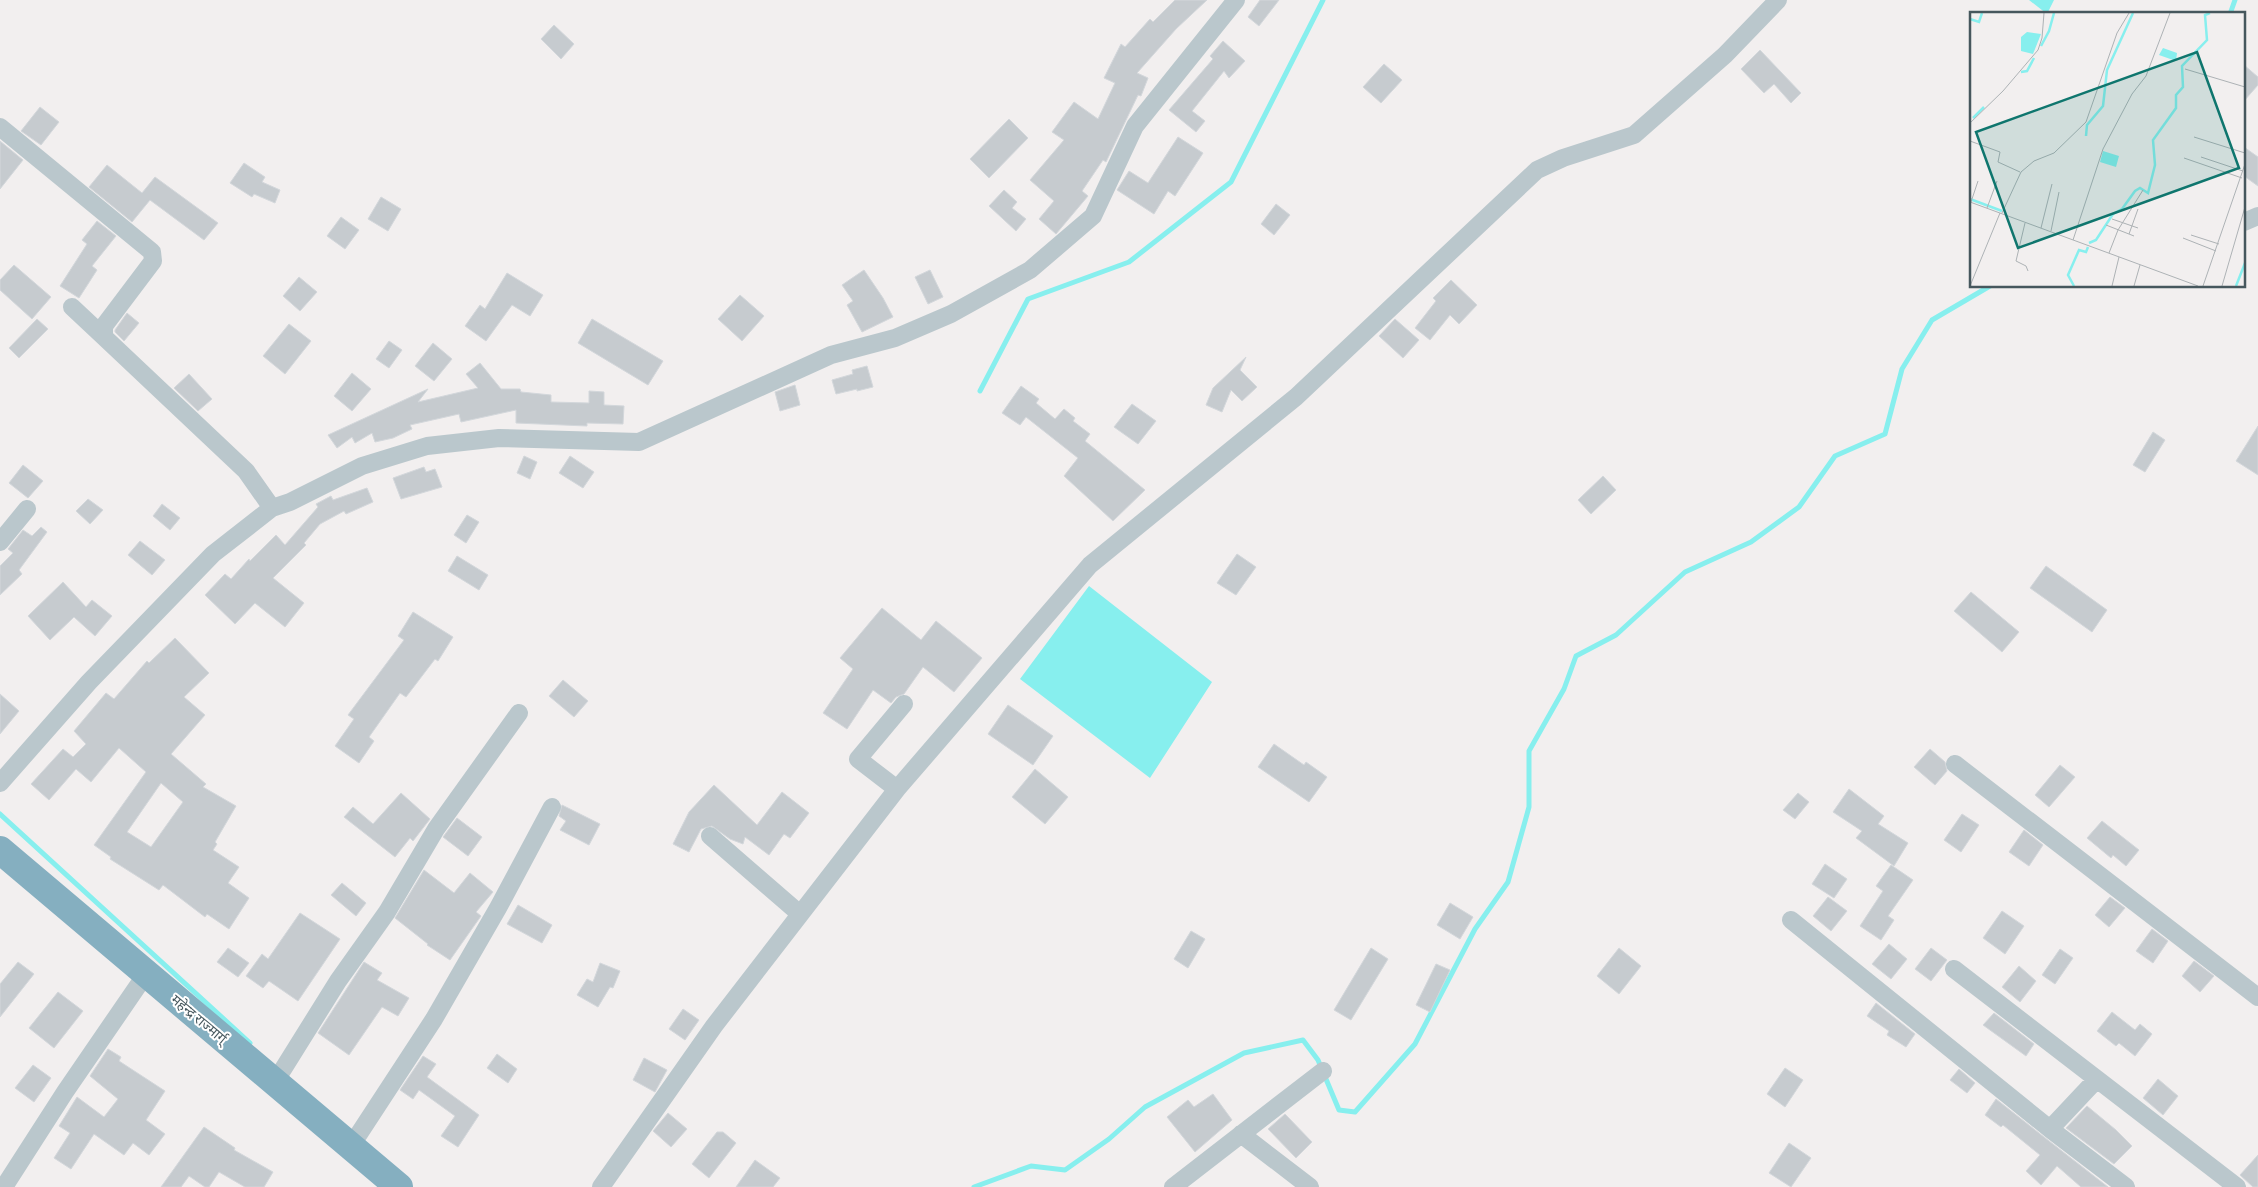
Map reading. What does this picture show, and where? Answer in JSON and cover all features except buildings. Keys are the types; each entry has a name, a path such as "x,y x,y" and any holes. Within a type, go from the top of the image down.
{"highway":[{"name":"महेन्द्र राज्मार्ग्","path":"0,850 399,1187"}],"street":[{"path":"0,783 89,682 213,554 272,508 362,466 427,446 499,438 639,442 831,355 895,338 952,314 1030,270 1093,216 1135,126 1236,0"},
{"path":"601,1187 714,1026 979,682 1090,565 1296,397 1537,170 1563,158 1634,135 1725,55 1778,0"},
{"path":"0,126 152,252 153,261 104,326 104,337"},
{"path":"2246,221 2258,216"},
{"path":"72,307 246,471 272,508"},
{"path":"0,542 28,509"},
{"path":"897,790 858,759 904,704"},
{"path":"275,1082 338,981 387,912 436,829 519,713"},
{"path":"1955,764 2258,997"},
{"path":"351,1146 434,1019 498,908 552,807"},
{"path":"710,836 800,914"},
{"path":"1791,920 2050,1129 2126,1187"},
{"path":"1954,968 2096,1080 2237,1187"},
{"path":"4,1187 65,1092 146,974"},
{"path":"1173,1187 1323,1071"},
{"path":"2050,1129 2096,1080"},
{"path":"1241,1134 1310,1187"}],"water":[{"path":"2029,0 2054,0 2048,12 2044,12"},
{"path":"1089,586 1212,682 1150,778 1020,679"}],"waterway":[{"path":"980,391 1028,299 1129,262 1231,182 1323,0"},
{"path":"2231,12 2235,0"},
{"path":"974,1187 1031,1166 1065,1170 1109,1139 1145,1107 1244,1053 1303,1040 1318,1060 1339,1110 1355,1112 1415,1044 1475,929 1508,882 1529,807 1529,751 1564,689 1576,656 1616,635 1685,572 1751,542 1799,507 1835,456 1885,434 1902,369 1932,320 1987,288"},
{"path":"0,814 250,1043"}]}
